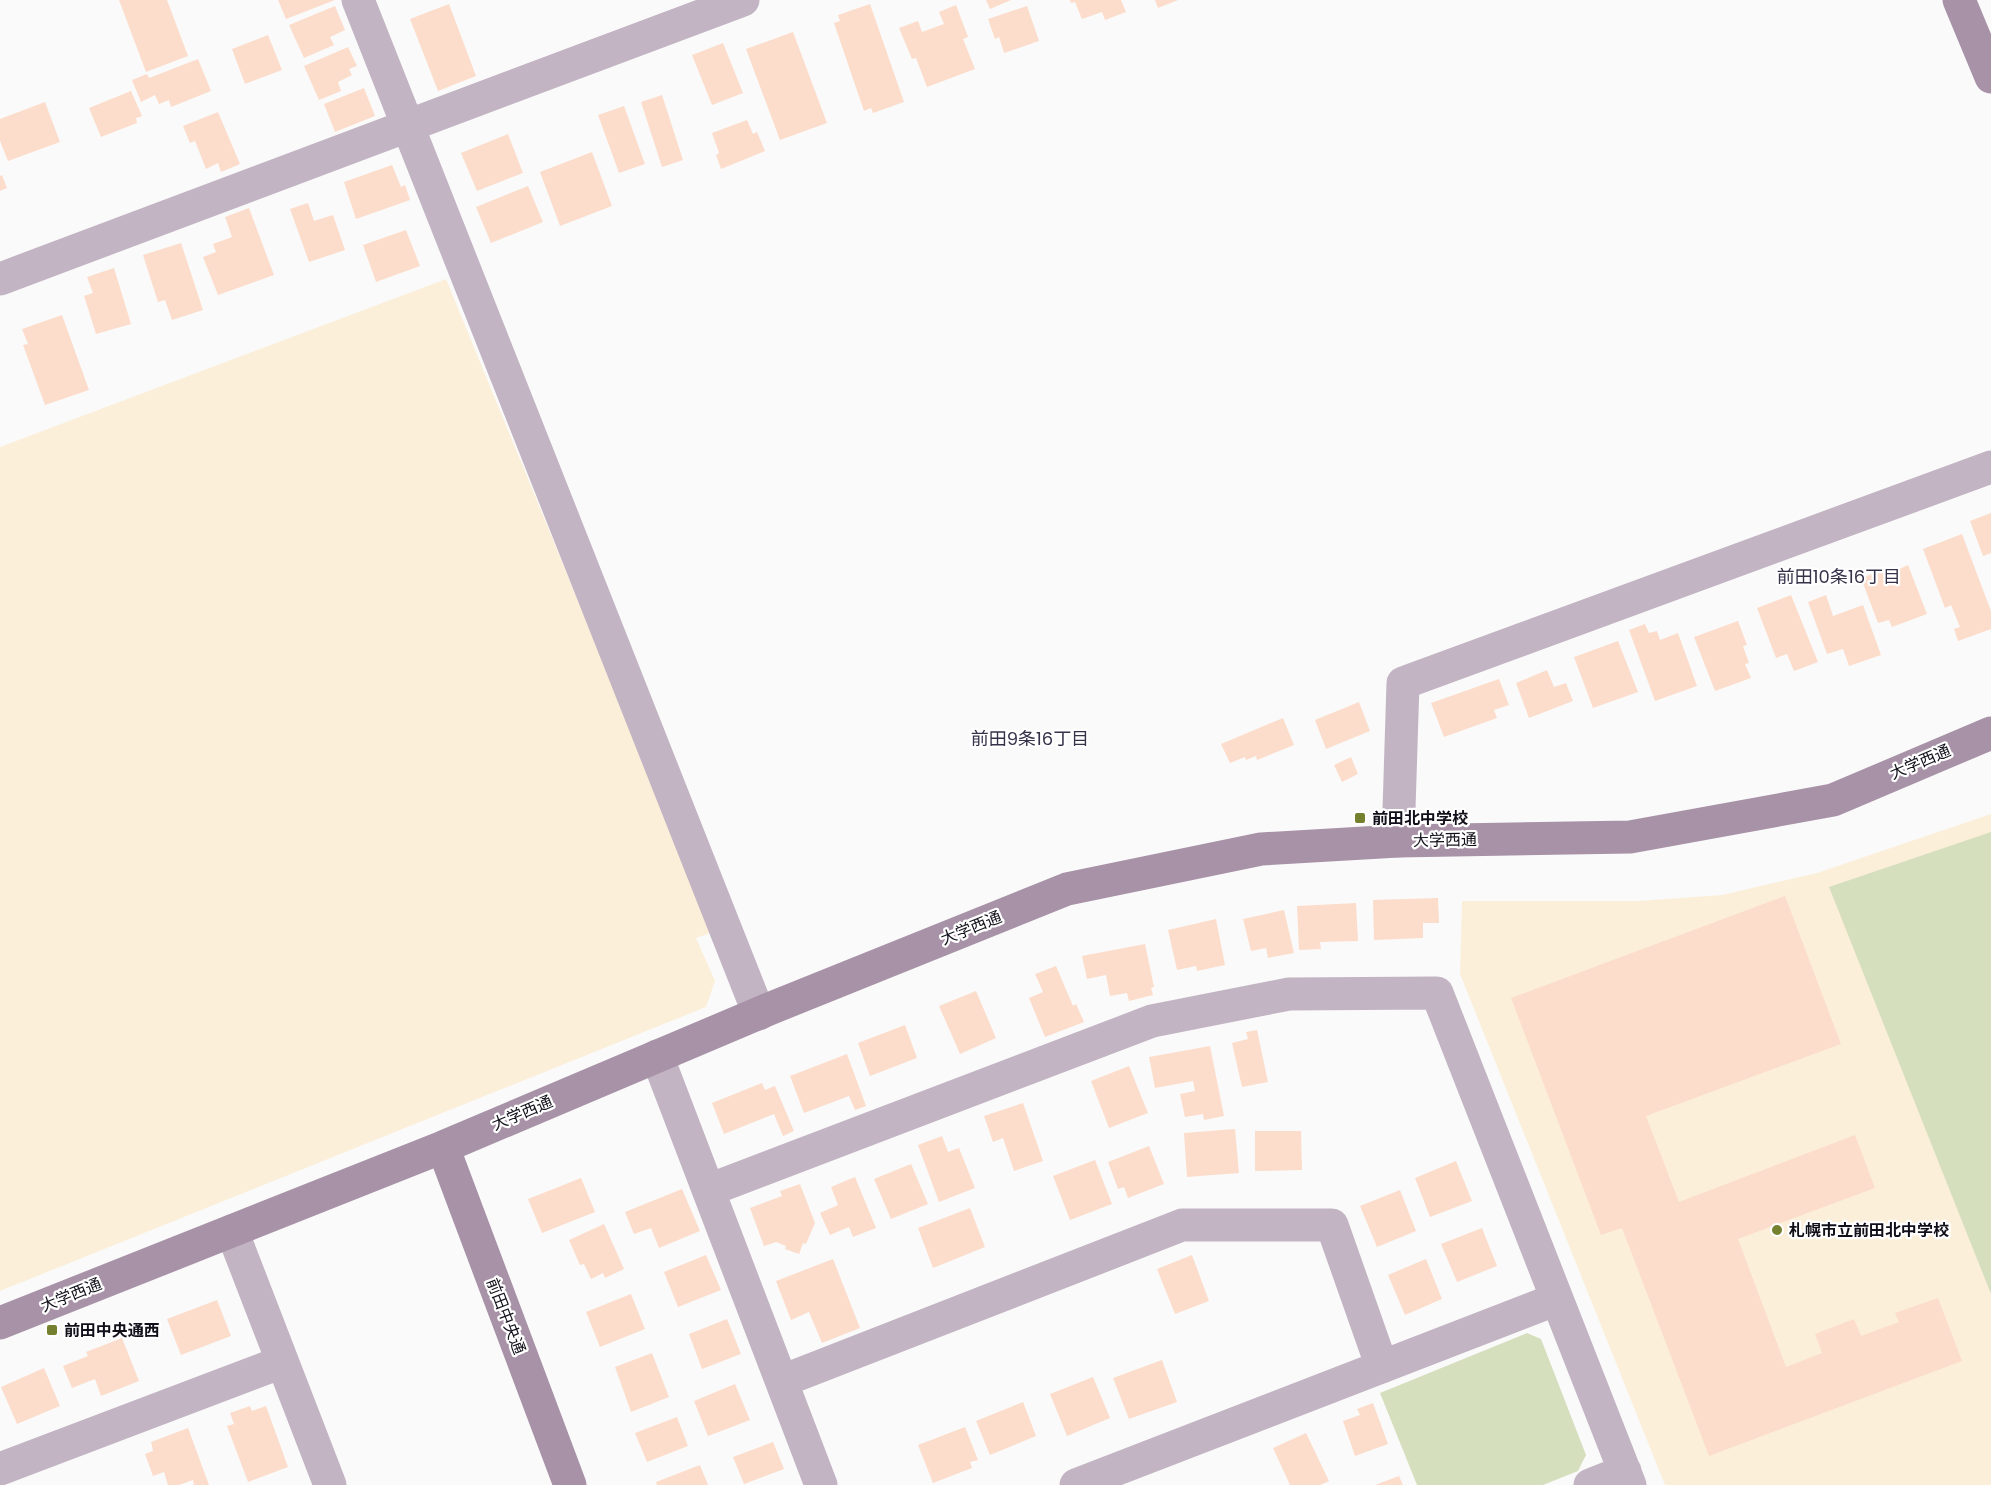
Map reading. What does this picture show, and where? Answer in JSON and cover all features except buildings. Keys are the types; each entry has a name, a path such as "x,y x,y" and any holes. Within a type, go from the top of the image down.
{"street":[{"path":"358,0 759,1014"},
{"path":"0,279 743,0"},
{"path":"1959,0 1991,77"},
{"path":"1398,841 1403,683 1991,467"},
{"name":"大学西通","path":"0,1323 443,1147 657,1056 1067,890 1261,849 1398,841 1630,837 1833,800 1991,733"},
{"path":"709,1190 1152,1021 1289,994 1437,993 1627,1478 1590,1485"},
{"path":"657,1056 821,1485"},
{"name":"前田中央通","path":"443,1147 570,1485"},
{"path":"782,1381 1182,1225 1332,1225 1382,1367"},
{"path":"232,1231 330,1485"},
{"path":"1076,1485 1557,1299"},
{"path":"0,1469 282,1362"}],"shaded area":[{"path":"446,279 714,932 696,938 715,981 706,1007 0,1291 0,447"},
{"name":"札幌市立前田北中学校","path":"1991,814 1991,1485 1665,1485 1460,974 1462,901 1639,901 1722,895 1817,873"}],"green space":[{"path":"1991,832 1991,1294 1829,887"},
{"path":"1527,1333 1541,1339 1586,1455 1578,1471 1543,1485 1417,1485 1380,1393"}],"place":[{"name":"前田北中学校","path":"1360,818"},
{"name":"札幌市立前田北中学校","path":"1777,1230"},
{"name":"前田中央通西","path":"52,1330"}],"district":[{"name":"前田10条16丁目","path":"1839,576"},
{"name":"前田9条16丁目","path":"1030,738"}]}
